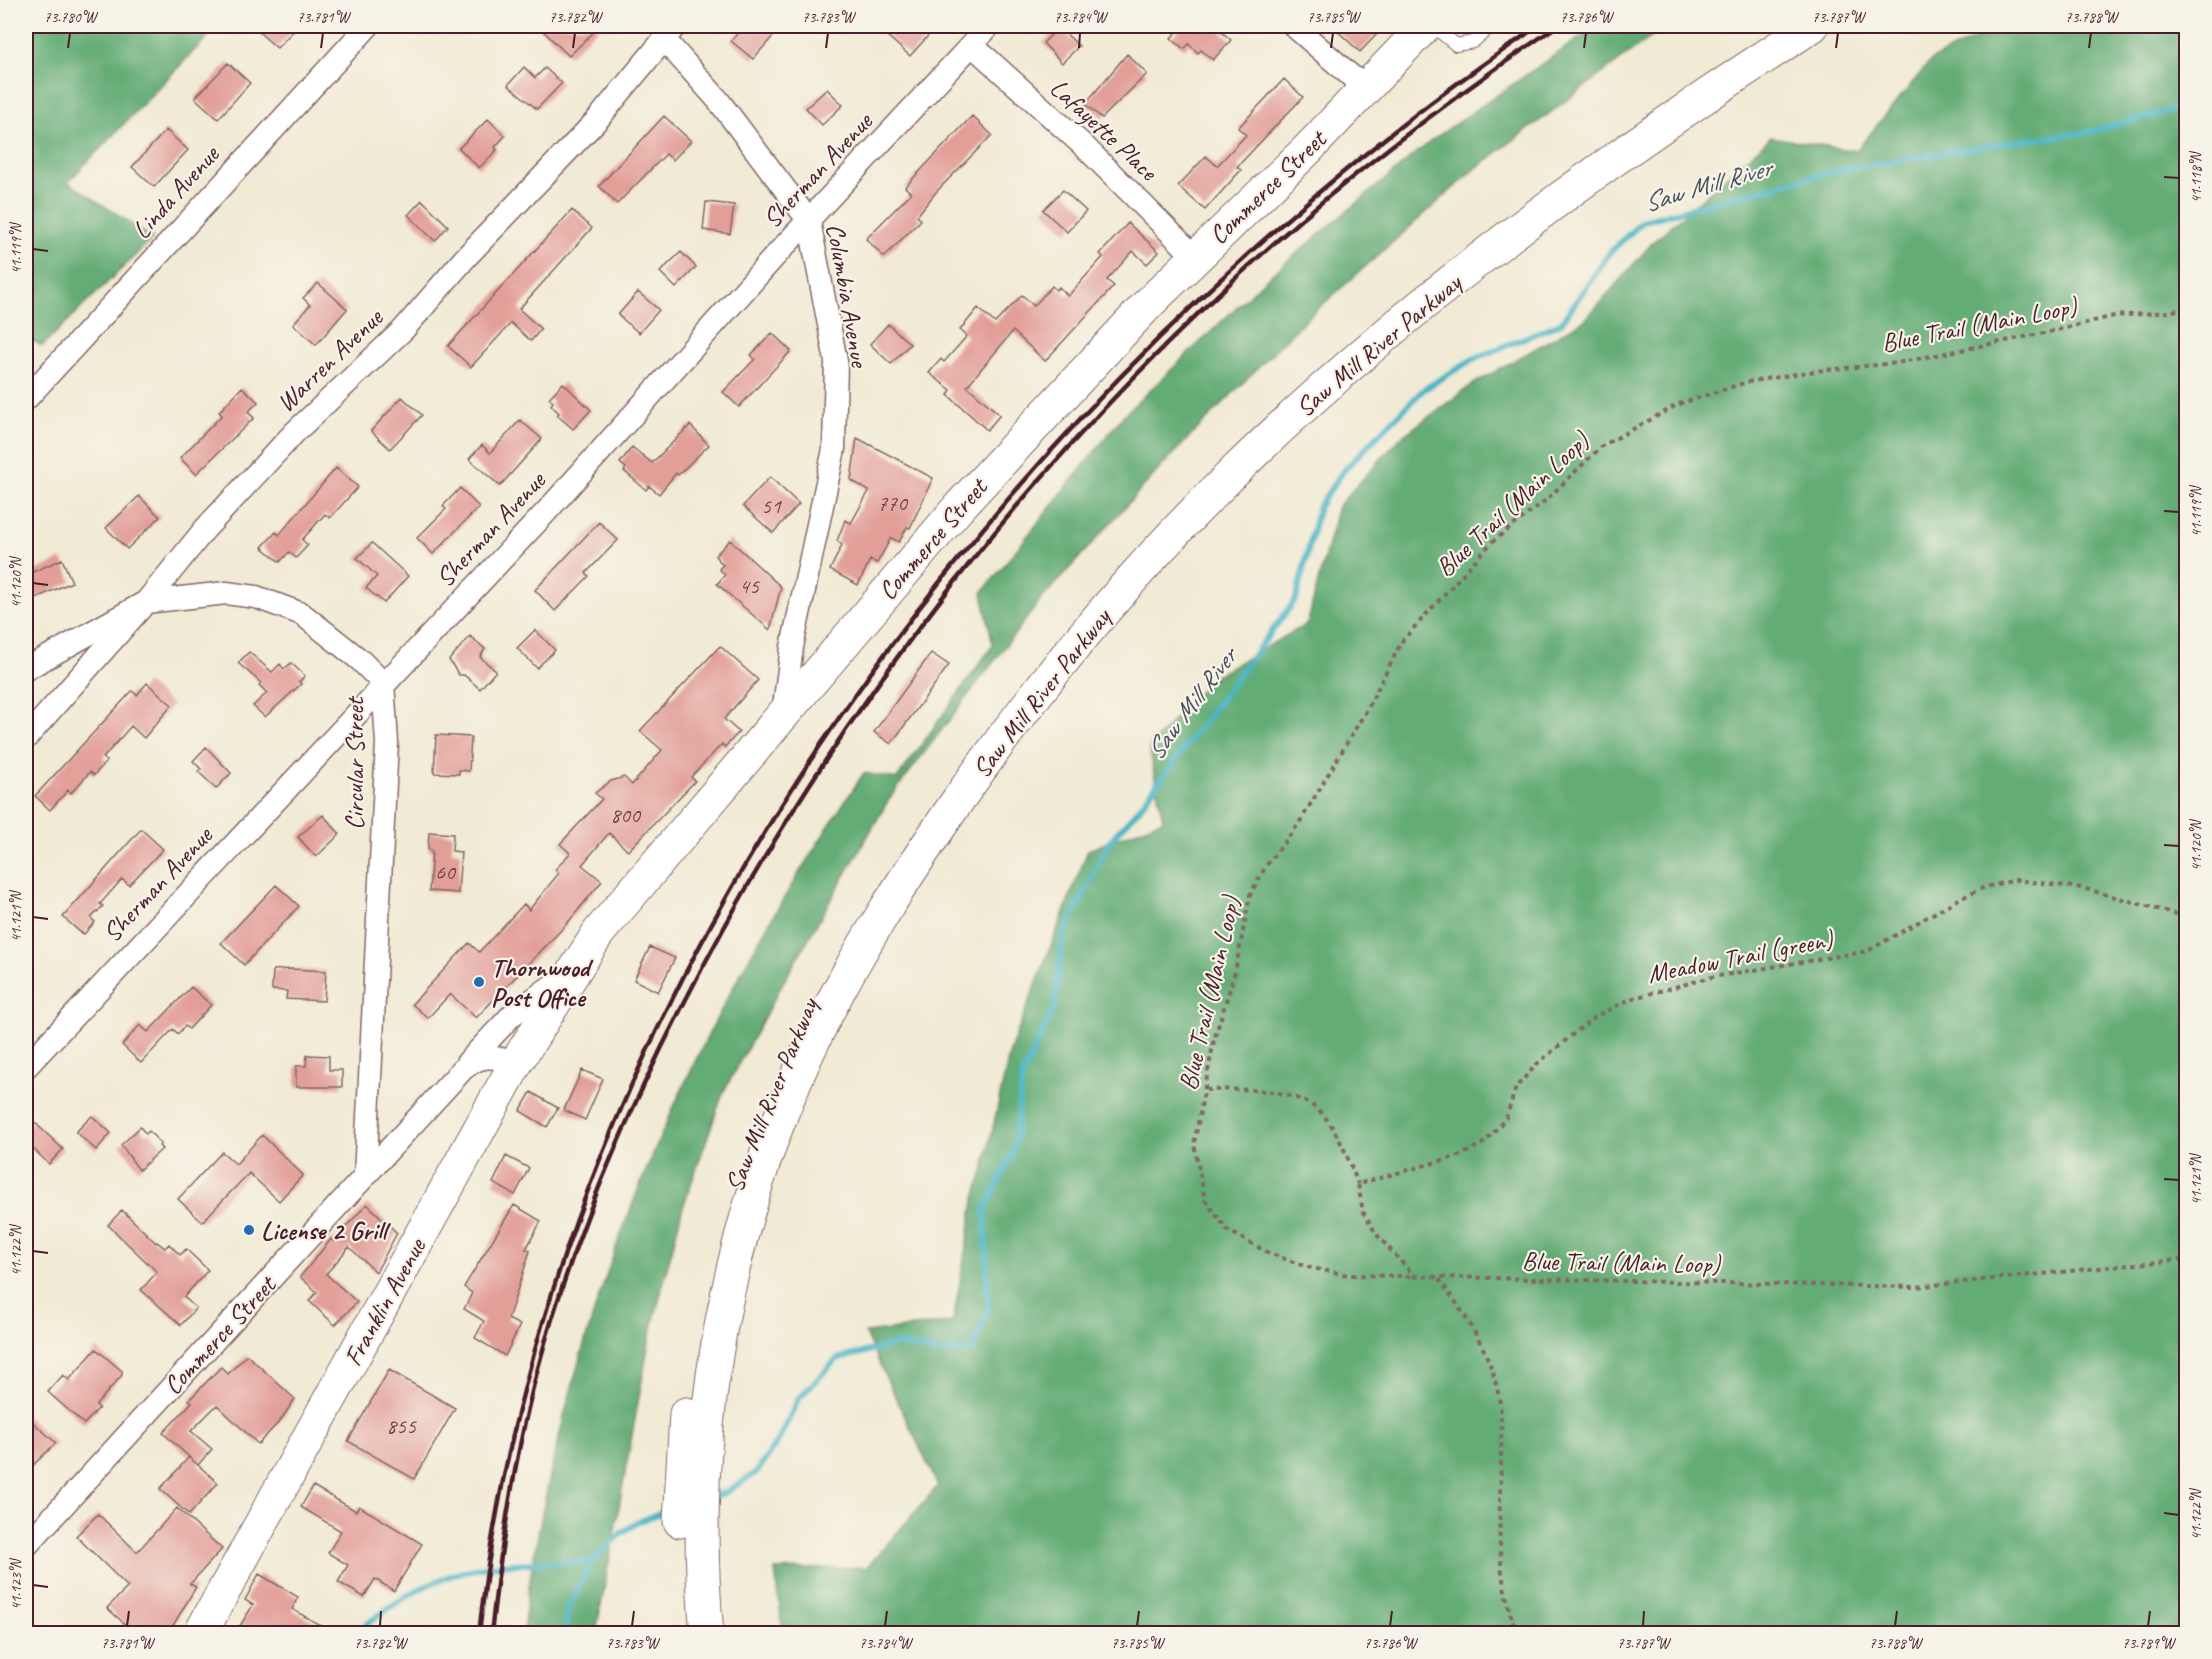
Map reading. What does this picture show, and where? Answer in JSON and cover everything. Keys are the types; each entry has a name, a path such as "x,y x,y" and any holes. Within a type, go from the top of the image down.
{"main road":[{"name":"Commerce Street","path":"572,972 617,909 958,507 1108,345 1369,86 1425,26"},
{"name":"Saw Mill River Parkway","path":"684,1634 693,1469 688,1388 707,1281 725,1209 761,1105 805,1006 840,942 897,849 987,721 1071,616 1144,533 1239,436 1327,355 1411,285 1644,111 1771,26"},
{"name":"Saw Mill River Parkway","path":"693,1469 735,1261 766,1156 792,1090 830,1007 889,904 964,792 1034,696 1115,599 1208,498 1367,351 1451,282 1577,188 1687,109 1812,26"},
{"name":"Franklin Avenue","path":"200,1634 516,1063 572,972"},
{"name":"Saw Mill River Parkway","path":"691,1532 707,1634"}],"street":[{"name":"Linda Avenue","path":"26,399 368,26"},
{"name":"Sherman Avenue","path":"26,1067 383,683 546,512 808,221 989,26"},
{"path":"1294,26 1350,76 1369,86"},
{"name":"Columbia Avenue","path":"669,32 808,221 836,361 834,449 792,647 782,716"},
{"name":"Warren Avenue","path":"26,738 146,602 205,529 295,432 403,330 466,257 598,119 669,32"},
{"name":"Lafayette Place","path":"972,45 1085,147 1195,257"},
{"name":"Circular Street","path":"26,669 146,602 226,593 256,597 302,614 360,660 383,683 387,743 365,1176"},
{"name":"Commerce Street","path":"26,1546 512,1015 572,972"},
{"name":"Commerce Street","path":"462,1070 482,1057 495,1057 516,1063"}],"lane":[{"path":"1433,26 1456,45 1473,42 1492,26"}],"path":[{"name":"Blue Trail (Main Loop)","path":"2187,308 2168,312 2114,316 2049,332 1897,363 1815,371 1747,382 1679,404 1602,446 1546,500 1492,542 1402,641 1369,706 1298,825 1266,866 1250,895 1235,972 1214,1040 1194,1144 1205,1200 1227,1230 1269,1253 1307,1266 1348,1275 1915,1287 2187,1258"},
{"name":"Meadow Trail (green)","path":"1358,1184 1461,1155 1485,1142 1506,1118 1516,1087 1538,1063 1593,1018 1630,999 1712,977 1868,951 1955,901 1985,887 2016,880 2083,888 2187,917"},
{"path":"1206,1090 1257,1089 1303,1101 1319,1111 1347,1157 1358,1184 1362,1212 1377,1235 1416,1278"},
{"path":"1439,1278 1466,1314 1497,1386 1502,1413 1499,1559 1503,1592 1517,1634"}],"green space":[{"path":"26,26 218,26 68,182 153,238 42,346 26,337"},
{"path":"1597,26 1670,26 1647,40 1475,169 1303,322 1172,455 1039,602 889,799 785,979 723,1093 682,1210 650,1336 596,1633 523,1633 532,1567 554,1458 578,1365 606,1275 639,1187 676,1101 763,934 864,773 897,779 993,645 982,593 1123,416 1265,280 1432,140"},
{"path":"2002,26 2186,26 2186,1633 783,1633 775,1570 867,1567 938,1486 865,1333 953,1322 974,1202 985,1164 1010,1051 1088,850 1163,820 1149,747 1212,678 1307,624 1338,506 1400,438 1472,385 1585,320 1653,242 1771,137 1856,151 1932,59"}],"building":[{"path":"252,26 298,26 277,48"},
{"path":"538,26 600,26 569,56"},
{"path":"744,26 765,26 775,34 753,59 731,41"},
{"path":"876,26 937,26 910,56"},
{"path":"1183,26 1215,26 1231,40 1213,60 1201,50 1198,53 1189,44 1184,49 1171,38"},
{"path":"1332,26 1370,26 1378,33 1360,52"},
{"path":"1059,27 1079,46 1062,63 1043,43"},
{"path":"1127,54 1147,74 1102,118 1085,104"},
{"path":"228,63 250,83 218,119 195,98"},
{"path":"524,67 535,78 545,68 562,83 537,109 508,85"},
{"path":"1284,79 1303,97 1237,167 1241,170 1205,210 1178,186 1206,156 1217,166 1246,135 1238,128"},
{"path":"827,89 843,105 822,125 806,108"},
{"path":"664,116 691,141 673,160 666,154 617,204 599,186"},
{"path":"972,116 992,135 936,192 917,216 921,220 884,257 866,239 911,193 905,187"},
{"path":"488,119 505,136 495,147 497,150 479,168 459,148"},
{"path":"166,130 188,150 154,187 132,167"},
{"path":"1063,190 1086,211 1067,232 1043,210"},
{"path":"422,200 448,226 435,241 408,215"},
{"path":"706,202 734,205 730,234 703,230"},
{"path":"572,210 592,228 519,309 541,329 531,341 511,323 471,367 448,346"},
{"path":"1128,223 1159,252 1147,264 1133,251 1107,280 1114,286 1045,361 1013,331 967,386 1000,415 987,430 948,395 951,390 929,373 941,359 944,362 967,336 960,330 978,308 995,323 1022,295 1034,306 1052,286 1056,290 1059,287 1068,296 1103,257 1100,254"},
{"path":"681,252 696,267 676,288 660,272"},
{"path":"318,283 347,309 316,345 293,324 310,305 303,298"},
{"path":"638,292 659,310 639,333 618,315"},
{"path":"888,324 910,344 891,364 870,344"},
{"path":"772,333 791,351 739,407 723,392 755,359 751,355"},
{"path":"563,383 591,410 573,429 557,415 559,413 551,405 553,402 549,398"},
{"path":"242,387 258,402 248,412 254,418 196,474 180,458 222,415 219,412"},
{"path":"402,397 422,415 390,449 371,431"},
{"path":"520,420 542,439 500,486 469,459 482,445 490,453"},
{"path":"690,425 709,445 678,475 676,473 659,494 649,486 646,490 624,471 626,468 620,463 632,447 652,463"},
{"path":"857,438 933,478 910,528 907,527 899,542 891,538 877,563 870,560 858,585 830,570 842,545 837,541 845,520 851,523 869,491 851,480"},
{"path":"336,468 358,487 330,518 325,514 302,540 308,545 296,558 289,552 280,562 262,547 276,532 279,535"},
{"path":"770,477 799,504 773,533 743,506"},
{"path":"460,488 479,507 433,554 417,538 446,509 443,506"},
{"path":"139,496 160,517 127,549 106,528"},
{"path":"599,522 618,540 586,573 589,576 555,611 535,590"},
{"path":"730,540 781,587 770,630 717,584 725,575 719,569 723,565 715,556"},
{"path":"372,543 408,576 384,603 366,588 377,576 357,558"},
{"path":"62,559 72,582 36,598 26,575"},
{"path":"535,630 555,650 537,668 517,648"},
{"path":"470,636 485,649 480,657 496,671 480,689 464,675 459,675 449,660"},
{"path":"720,646 758,680 724,719 739,732 725,747 722,744 691,777 695,781 628,851 609,833 582,865 602,881 565,926 476,1018 450,994 428,1018 412,1004 469,943 479,952 524,904 529,910 559,873 555,870 570,853 560,844 602,799 595,793 611,781 624,777 632,785 662,750 640,731"},
{"path":"249,652 272,672 280,664 284,669 291,663 305,676 299,682 301,684 265,717 253,706 267,693 259,685 261,683 238,663"},
{"path":"931,653 949,665 891,744 874,732"},
{"path":"147,683 172,705 144,738 131,726 103,758 107,761 94,775 90,772 71,793 68,790 50,810 35,796 132,691 137,695"},
{"path":"436,735 471,737 469,771 459,770 459,774 434,773"},
{"path":"206,747 231,773 216,789 198,771 201,769 193,761"},
{"path":"323,815 340,834 316,857 298,837"},
{"path":"141,829 163,849 129,885 122,879 100,904 103,906 91,918 95,922 84,934 80,932 63,917"},
{"path":"429,832 453,834 452,851 461,852 458,893 429,891 432,851 428,850"},
{"path":"276,885 299,906 244,965 221,943"},
{"path":"650,947 675,958 658,992 634,980"},
{"path":"273,970 326,971 324,1001 286,999 287,991 272,990"},
{"path":"191,987 211,1005 189,1029 185,1026 178,1034 173,1029 141,1063 122,1045 140,1025 148,1032"},
{"path":"307,1055 329,1056 329,1070 342,1070 342,1087 296,1087 296,1066 306,1066"},
{"path":"582,1070 603,1079 585,1120 564,1110"},
{"path":"531,1092 558,1108 547,1127 520,1111"},
{"path":"92,1116 111,1133 96,1150 76,1132"},
{"path":"33,1121 63,1149 49,1164 26,1142 26,1129"},
{"path":"140,1127 146,1134 149,1131 161,1144 159,1146 162,1149 139,1170 121,1145"},
{"path":"262,1135 303,1175 279,1201 249,1173 202,1222 178,1199 222,1152 236,1164"},
{"path":"506,1156 529,1168 515,1195 493,1183"},
{"path":"367,1204 397,1233 376,1272 349,1247 326,1274 357,1302 335,1325 309,1301 317,1292 300,1277 331,1239 333,1241"},
{"path":"514,1205 541,1221 526,1249 530,1251 508,1319 520,1325 505,1356 475,1338 484,1321 464,1309 472,1293 464,1287"},
{"path":"122,1210 156,1243 165,1248 169,1244 180,1255 186,1249 208,1270 184,1297 196,1308 181,1325 141,1290 157,1272 108,1225"},
{"path":"96,1349 122,1371 122,1375 96,1405 99,1408 84,1424 48,1392 63,1375 69,1380"},
{"path":"247,1355 295,1399 280,1421 258,1444 217,1405 191,1431 212,1449 198,1465 163,1433 192,1402 189,1400 221,1367 228,1374"},
{"path":"389,1370 455,1408 414,1479 348,1441"},
{"path":"26,1416 56,1443 26,1472"},
{"path":"189,1457 218,1483 189,1515 160,1489"},
{"path":"313,1486 356,1511 359,1506 422,1544 394,1591 375,1579 364,1597 338,1582 348,1565 328,1553 341,1531 301,1507"},
{"path":"177,1508 222,1549 190,1584 196,1587 168,1634 136,1634 107,1608 128,1587 76,1536 98,1514 137,1552"},
{"path":"259,1574 298,1597 292,1609 335,1634 296,1634 282,1625 276,1634 235,1634 253,1605 245,1600"}],"waterway":[{"name":"Saw Mill River","path":"714,1496 725,1493 757,1472 779,1439 799,1398 837,1359 898,1344 939,1352 972,1351 988,1309 985,1210 1014,1150 1022,1076 1054,1008 1063,937 1108,843 1138,810 1296,599 1319,506 1344,470 1423,390 1473,359 1561,323 1611,251 1643,221 1835,171 2011,142 2089,132 2169,111 2186,103"},
{"name":"Saw Mill River","path":"566,1634 567,1610 592,1562 620,1534 638,1522 670,1509"},
{"path":"356,1634 372,1620 414,1592 462,1572 510,1564 592,1562"}],"railway":[{"path":"479,1634 523,1393 600,1159 706,934 837,721 989,522 1159,338 1344,172 1538,26"},
{"path":"491,1634 499,1567 522,1434 551,1321 583,1229 619,1139 660,1050 739,900 802,797 870,696 942,598 1018,504 1099,414 1184,327 1272,245 1341,186 1447,104 1557,26"}],"place":[{"name":"Thornwood Post Office","path":"479,982"},
{"name":"License 2 Grill","path":"249,1230"}]}
